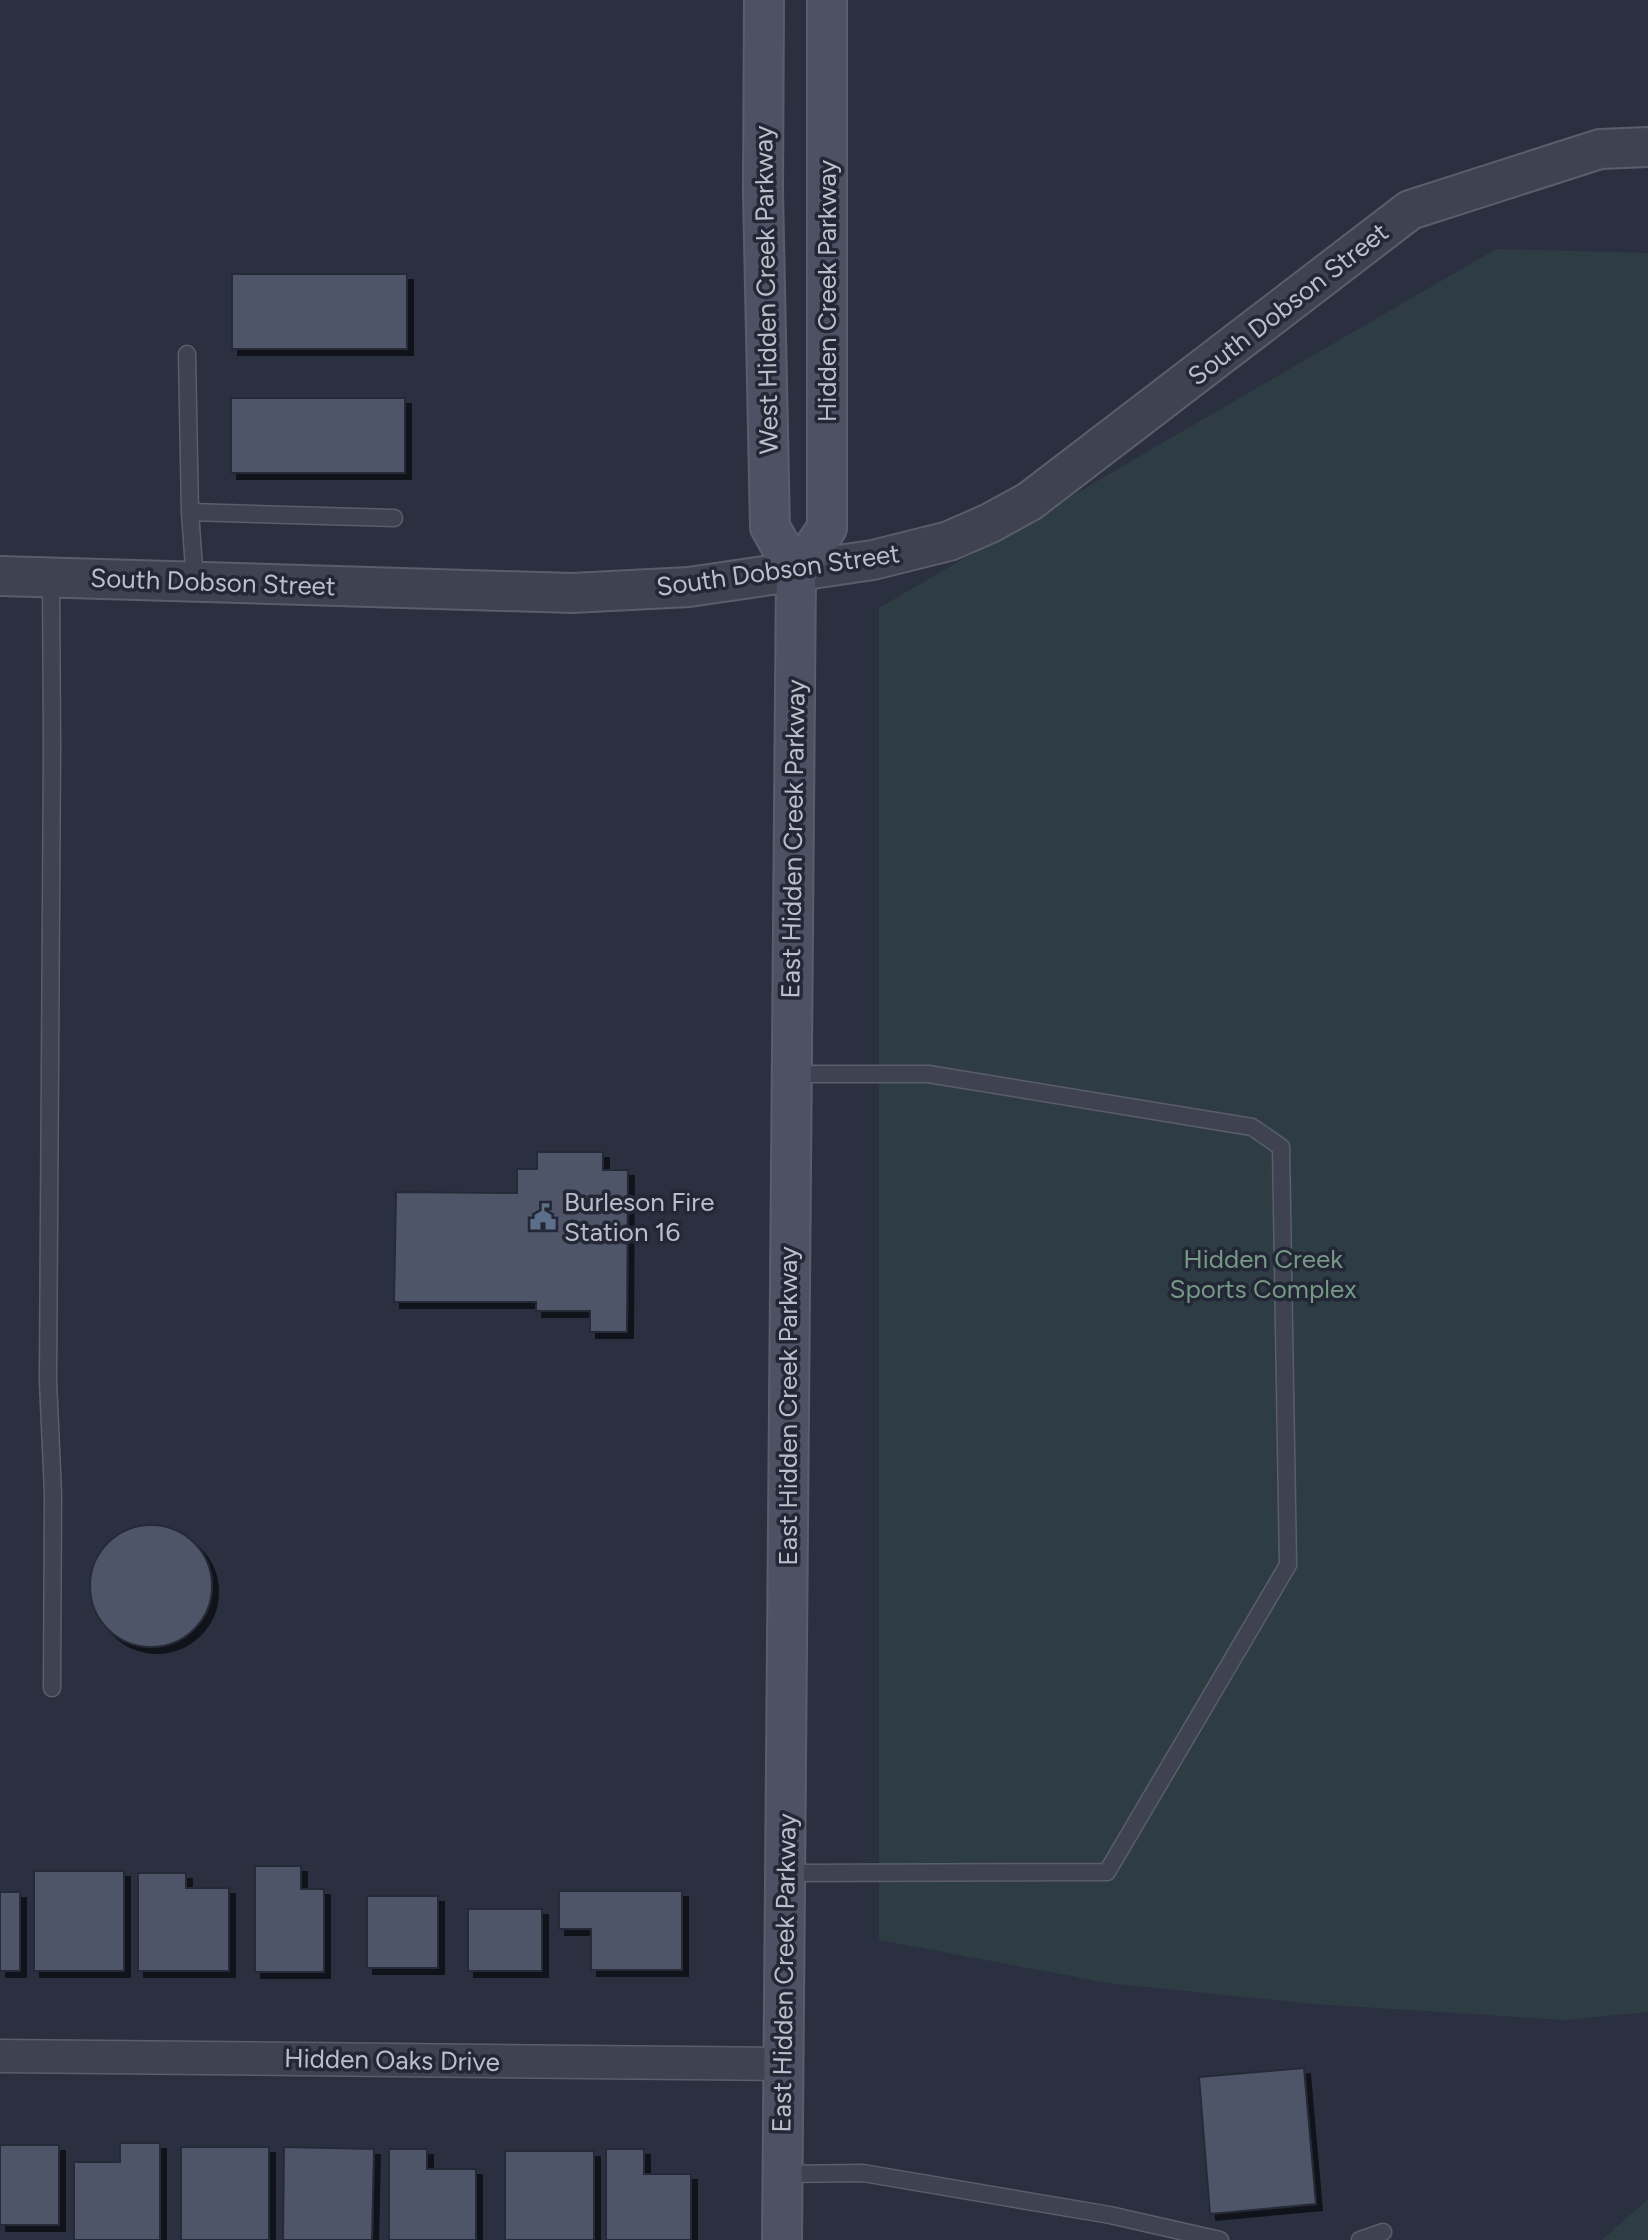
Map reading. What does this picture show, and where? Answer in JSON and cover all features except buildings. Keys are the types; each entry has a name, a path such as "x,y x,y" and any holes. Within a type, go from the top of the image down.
{"main road":[{"name":"West Hidden Creek Parkway","path":"764,0 763,192 770,527 796,573"},
{"name":"Hidden Creek Parkway","path":"796,573 827,528 827,0"},
{"name":"East Hidden Creek Parkway","path":"782,2240 796,573"}],"street":[{"name":"South Dobson Street","path":"0,576 572,593 689,587 796,573 873,560 949,541 1030,501 1410,210 1601,149 1648,147"},
{"name":"Hidden Oaks Drive","path":"0,2056 784,2064"}],"lane":[{"path":"187,354 190,512 195,582"},
{"path":"190,512 394,518"},
{"path":"51,577 48,1381 53,1494 52,1688"},
{"path":"786,1873 1107,1872 1288,1566 1281,1147 1252,1127 928,1074 791,1074"},
{"path":"782,2174 863,2173 1110,2215 1220,2240"},
{"path":"1360,2240 1383,2232"}],"green space":[{"name":"Hidden Creek Sports Complex","path":"1496,249 1648,253 1648,2012 1566,2020 1315,2004 1108,1983 879,1940 879,608"},
{"path":"1648,2199 1648,2240 1602,2240"}],"place":[{"name":"Burleson Fire Station 16","path":"543,1217"}]}
